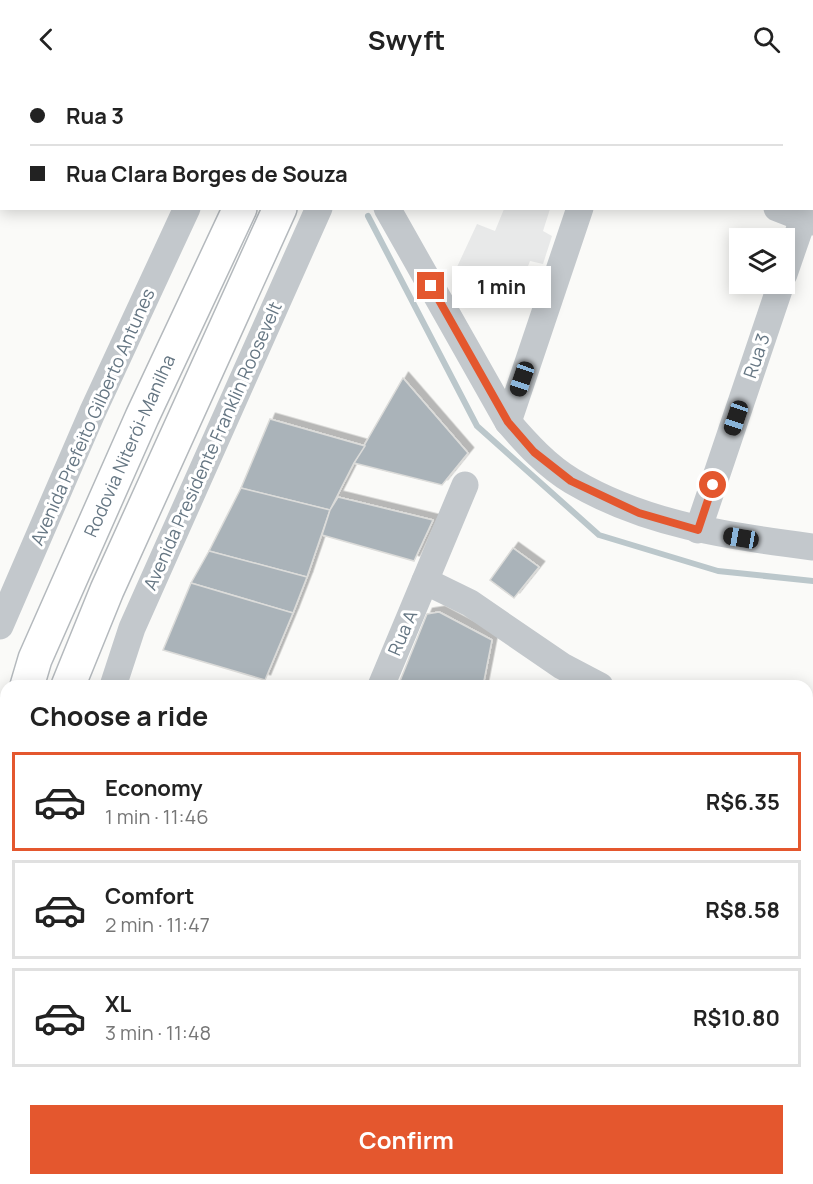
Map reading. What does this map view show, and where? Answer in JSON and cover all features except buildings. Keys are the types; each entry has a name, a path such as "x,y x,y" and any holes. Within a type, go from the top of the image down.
{"highway":[{"name":"Rodovia Niterói-Manilha","path":"29,680 35,659 142,417 239,210"},
{"name":"Rodovia Niterói-Manilha","path":"70,680 86,638 279,210"}],"street":[{"name":"Avenida Prefeito Gilberto Antunes","path":"0,626 92,413 186,210"},
{"name":"Avenida Presidente Franklin Roosevelt","path":"115,677 137,618 319,210"},
{"path":"388,210 508,422 534,452 571,481 639,513 698,530 813,547"},
{"path":"508,422 579,210"},
{"path":"782,210 808,221 795,250"},
{"name":"Rua 3","path":"698,530 778,294"},
{"name":"Rua A","path":"384,680 465,485"},
{"path":"425,581 470,603 562,666 589,680"},
{"path":"86,638 115,677"}],"shaded area":[{"path":"504,210 550,210 543,231 552,236 543,264 530,261 513,304 469,289 474,270 457,267 477,224 495,231"}],"waterway":[{"path":"368,216 477,426 599,535 718,571 813,581"}],"route":[{"path":"431,286 508,422 534,452 571,481 639,513 698,530 713,485"}]}
